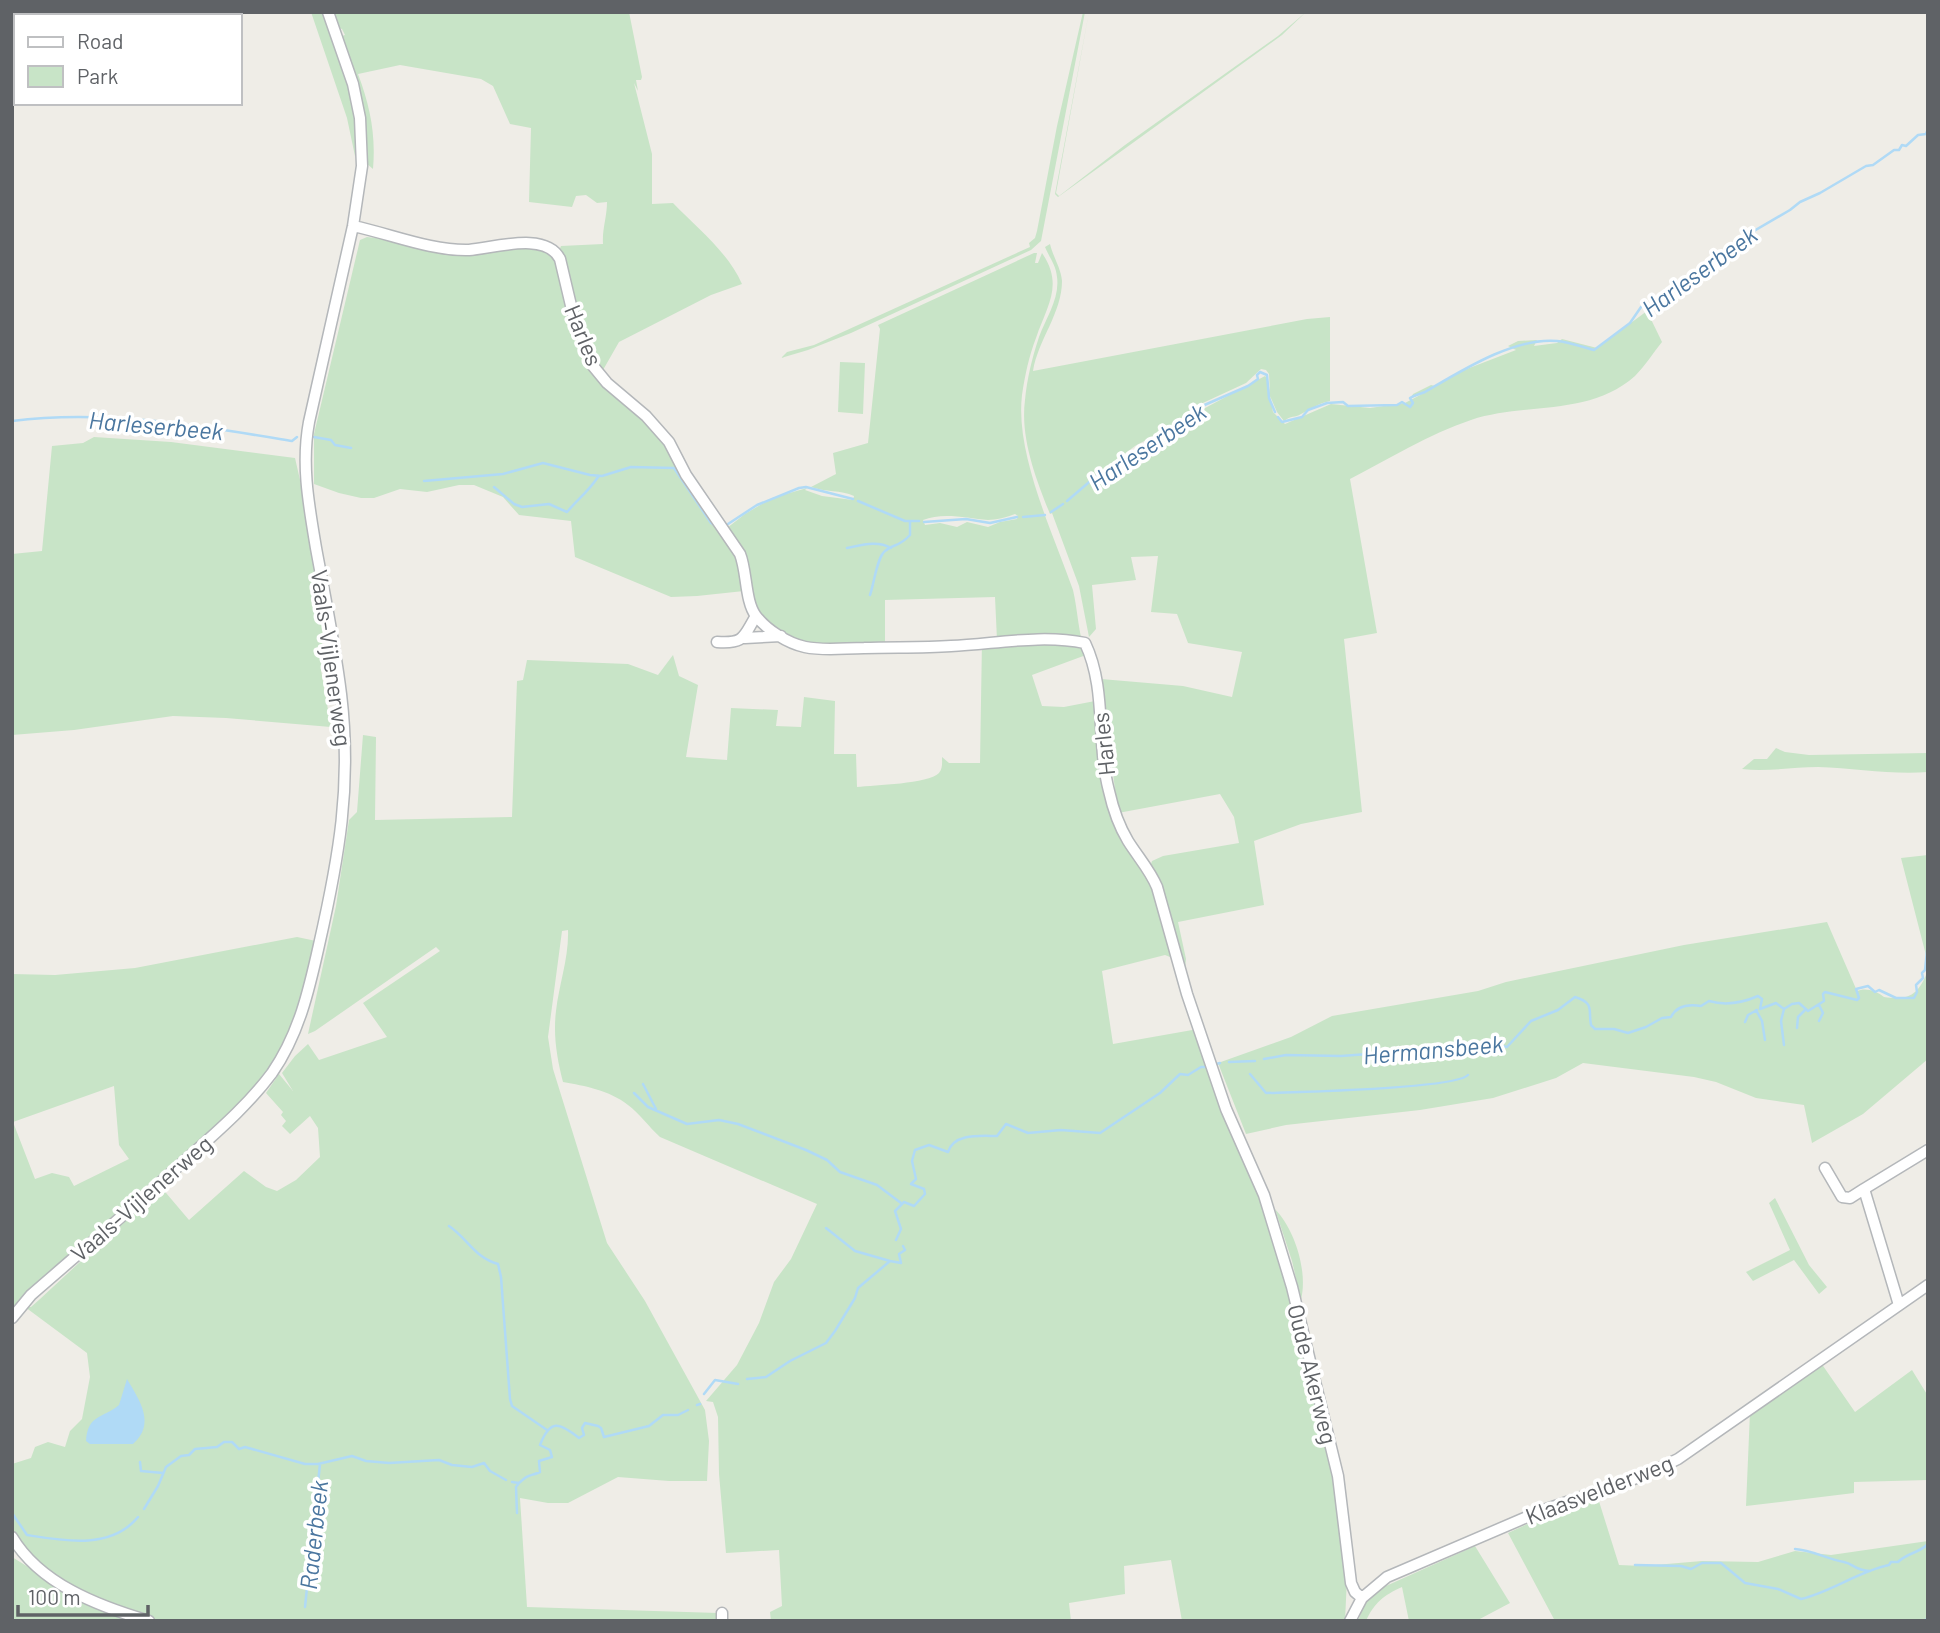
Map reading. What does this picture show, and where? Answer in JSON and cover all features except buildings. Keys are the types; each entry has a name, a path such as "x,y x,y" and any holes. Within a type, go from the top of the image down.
{"street":[{"name":"Vaals-Vijlenerweg","path":"12,1318 31,1295 249,1100 280,1060 304,1007 335,871 344,812 346,767 341,692 306,484 306,440 354,226 362,166 360,118 348,64 328,12"},
{"name":"Harles","path":"354,226 457,249 533,244 555,251 560,259 573,314 590,361 602,378 646,416 673,448 686,475 740,554 756,616 781,636 802,646 824,648 934,647 1037,640 1085,643 1094,666 1104,772 1113,808 1124,835 1150,871 1157,887 1187,994 1235,1129"},
{"path":"745,638 756,616"},
{"name":"Harles","path":"717,642 735,643 745,638 781,636"},
{"name":"Oude Akerweg","path":"1235,1129 1264,1195 1292,1287 1338,1476 1350,1583 1362,1598"},
{"path":"1825,1168 1842,1197 1850,1198 1928,1150"},
{"path":"1864,1189 1899,1305"},
{"name":"Klaasvelderweg","path":"1362,1598 1379,1581 1397,1572 1541,1511 1645,1475 1678,1459 1899,1305 1926,1291"},
{"path":"12,1536 36,1565 64,1587 105,1606 149,1621"},
{"path":"1350,1621 1362,1598"}],"green space":[{"path":"311,12 324,12 342,63 357,126 358,143 355,156 347,118"},
{"path":"332,12 629,12 642,77 641,80 636,80 638,91 634,83 652,154 652,204 673,203 729,261 742,284 711,295 619,342 603,370 641,404 651,417 613,385 593,361 576,320 559,251 561,246 603,244 607,202 597,203 586,195 576,196 572,207 529,202 531,128 510,124 493,86 481,79 400,65 358,74 371,120 373,169 366,163 363,114 342,36 345,35 342,29 338,28"},
{"path":"1083,12 1041,241 1031,250 851,333 781,358 787,352 814,345 1030,247 1029,243 1035,238 1037,231"},
{"path":"1089,12 1056,193 1059,196 1125,145 1278,36 1306,12 1282,35 1058,197 1055,194"},
{"path":"367,237 447,254 528,248 553,256 583,354 663,441 738,558 744,591 671,597 575,557 571,521 519,515 503,497 474,485 459,485 427,492 400,489 374,498 361,498 314,484 314,434 360,240"},
{"path":"1050,244 1059,267 1061,293 1033,371 1307,319 1330,317 1330,401 1284,421 1270,396 1273,412 1285,424 1331,404 1370,408 1405,403 1422,394 1411,398 1413,394 1431,385 1435,386 1459,372 1516,350 1508,346 1518,341 1537,340 1534,346 1557,343 1562,339 1597,348 1647,311 1662,342 1635,376 1598,398 1471,420 1425,440 1350,479 1377,633 1344,639 1362,812 1301,824 1254,841 1264,905 1178,922 1186,959 1185,969 1180,961 1165,955 1102,971 1113,1044 1198,1029 1268,1211 1321,1418 1342,1524 1347,1578 1345,1621 1182,1621 1171,1560 1124,1566 1125,1594 1069,1603 1071,1621 771,1621 770,1612 782,1606 779,1550 726,1553 719,1474 718,1417 713,1402 706,1401 737,1365 759,1323 774,1282 791,1259 817,1204 660,1137 632,1108 613,1096 597,1089 563,1082 556,1047 555,1020 568,930 562,931 548,1037 553,1069 607,1243 645,1301 705,1410 709,1441 707,1481 618,1477 568,1503 520,1498 527,1607 718,1613 717,1621 160,1621 98,1599 55,1576 23,1546 13,1528 12,1464 31,1458 35,1447 48,1442 65,1447 70,1431 82,1419 90,1377 87,1353 25,1307 31,1307 161,1187 189,1220 244,1171 266,1187 277,1191 296,1180 320,1157 318,1128 310,1116 290,1134 282,1126 286,1121 281,1115 283,1112 266,1093 279,1074 293,1091 282,1073 308,1044 319,1060 387,1037 363,1003 440,951 436,947 308,1034 336,906 349,820 357,812 363,735 376,737 375,820 512,817 517,681 523,680 527,660 628,664 658,675 673,655 679,676 698,685 686,757 727,760 731,708 778,710 776,726 801,727 804,697 835,701 834,754 856,754 857,787 913,782 933,777 940,771 942,757 949,763 980,763 982,640 997,640 995,597 885,600 885,642 809,645 782,634 757,612 727,528 772,498 807,488 805,490 822,496 853,500 854,496 849,494 811,487 836,474 833,453 868,443 880,329 878,325 1034,253 1037,253 1035,263 1038,263 1042,253 1049,265 1053,286 1028,366 1021,418 1037,493 1073,590 1086,655 1032,675 1042,706 1064,707 1095,701 1113,811 1149,870 1152,861 1163,856 1239,843 1234,817 1220,794 1118,813 1101,679 1183,686 1232,697 1242,652 1188,643 1177,614 1151,612 1158,556 1131,557 1136,580 1092,585 1096,629 1089,637 1079,586 1052,513 1050,514 1039,487 1025,429 1025,400 1030,368 1057,285 1055,269 1045,247","holes":["1261,369 1269,374 1270,394 1265,376 1192,415 1184,424 1114,462 1135,446 1185,419 1192,408 1246,383","1015,514 1017,519 988,527 967,522 957,527 940,523 925,525 923,520 946,516 991,520"]},
{"path":"840,362 865,363 863,414 838,412"},
{"path":"94,437 171,442 295,458 303,493 323,629 321,670 331,727 173,716 74,730 12,735 12,554 42,551 52,446 83,443"},
{"path":"1776,748 1809,755 1928,753 1928,772 1901,773 1818,767 1742,769 1754,759 1767,759"},
{"path":"1928,855 1928,963 1901,858"},
{"path":"1827,922 1857,991 1864,989 1884,997 1907,997 1921,985 1928,970 1928,1059 1863,1114 1812,1143 1804,1105 1756,1098 1716,1082 1694,1077 1583,1063 1556,1078 1493,1098 1420,1110 1286,1125 1246,1134 1218,1063 1291,1037 1332,1016 1478,991 1506,982 1684,945"},
{"path":"297,937 316,941 312,972 277,1072 12,1318 12,974 55,975 135,968","holes":["114,1086 119,1145 129,1159 74,1186 69,1177 52,1173 35,1179 13,1122"]},
{"path":"1775,1198 1809,1265 1827,1287 1819,1294 1794,1260 1753,1281 1746,1272 1790,1250 1769,1203"},
{"path":"1275,1209 1294,1239 1298,1252 1303,1277 1301,1300 1292,1261"},
{"path":"1821,1363 1855,1412 1912,1370 1928,1396 1928,1480 1854,1482 1854,1493 1746,1506 1750,1412"},
{"path":"1597,1495 1619,1565 1643,1566 1702,1561 1758,1562 1795,1551 1831,1555 1928,1541 1928,1621 1555,1621 1508,1533 1577,1501"},
{"path":"1475,1546 1510,1603 1476,1621 1409,1621 1402,1587 1380,1600 1366,1621 1358,1621 1365,1603 1377,1590"},
{"path":"12,1557 93,1607 133,1621 12,1621"}],"water":[{"path":"127,1379 144,1412 144,1428 140,1436 133,1444 90,1444 86,1441 90,1426 97,1418 119,1405"}],"waterway":[{"name":"Harleserbeek","path":"1278,417 1282,422 1302,417 1308,410 1327,403 1343,402 1348,406 1397,405 1402,402 1410,407 1413,403 1410,398 1488,357 1523,344 1557,341 1594,350 1630,323 1641,307 1651,304 1689,279 1735,242 1800,202 1866,166 1873,165 1894,150 1899,150 1902,145 1906,146 1918,135 1926,134 1928,129"},
{"name":"Harleserbeek","path":"1067,501 1095,477 1187,418 1193,410 1248,386 1258,379 1260,372 1267,375 1269,398 1275,412"},
{"name":"Harleserbeek","path":"12,421 117,418 188,425 292,441 297,437"},
{"name":"Harleserbeek","path":"314,437 351,448"},
{"name":"Harleserbeek","path":"424,481 503,474 543,463 602,476 631,467 674,468 711,523 716,526"},
{"path":"494,487 514,504 522,507 549,504 567,512 598,477"},
{"name":"Harleserbeek","path":"728,524 757,505 799,488 806,487 853,499"},
{"name":"Harleserbeek","path":"858,501 905,521 919,521"},
{"name":"Harleserbeek","path":"1051,512 1063,504"},
{"name":"Harleserbeek","path":"1023,517 1045,515"},
{"name":"Harleserbeek","path":"924,522 966,519 990,523 1017,517"},
{"path":"870,595 882,554 910,535 910,521"},
{"path":"847,548 875,544 891,548"},
{"name":"Hermansbeek","path":"1264,1059 1286,1055 1405,1054 1425,1045 1430,1051 1486,1043 1507,1047 1531,1021 1558,1010 1575,997 1588,1005 1591,1025 1595,1029 1614,1029 1628,1033 1662,1018 1671,1017 1680,1008 1688,1005 1701,1006 1709,1001 1734,1003 1758,996 1762,999 1760,1009 1776,1003 1784,1009 1799,1003 1808,1011 1824,1001 1825,992 1857,1000 1859,998 1856,989 1868,986 1875,992 1879,990 1896,998 1914,998 1916,985 1923,978 1928,942"},
{"path":"1819,1005 1823,1013 1819,1021"},
{"path":"1784,1009 1781,1021 1784,1045"},
{"path":"1797,1028 1798,1017 1806,1009"},
{"path":"1756,1010 1762,1021 1765,1040"},
{"path":"1745,1022 1748,1015 1757,1010"},
{"path":"1478,1055 1497,1045"},
{"name":"Hermansbeek","path":"1229,1062 1255,1061"},
{"name":"Hermansbeek","path":"1216,1064 1220,1063"},
{"name":"Hermansbeek","path":"896,1240 901,1229 895,1211 904,1202 914,1206 925,1194 924,1189 911,1184 916,1179 912,1161 915,1150 929,1145 948,1152 956,1141 962,1139 997,1136 1006,1124 1028,1133 1061,1130 1100,1133 1160,1093 1180,1074 1188,1075 1206,1067"},
{"path":"1250,1074 1266,1093 1406,1087 1457,1080 1468,1075"},
{"path":"643,1084 656,1109"},
{"path":"634,1093 648,1107 687,1124 719,1120 738,1124 806,1150 827,1160 840,1172 877,1185 901,1203"},
{"path":"449,1226 477,1253 498,1264 512,1406 547,1430"},
{"path":"826,1228 855,1251 890,1261"},
{"name":"Hermansbeek","path":"747,1379 766,1377 826,1343 855,1298 858,1288 890,1261 901,1263 899,1254 905,1250 903,1246"},
{"name":"Hermansbeek","path":"704,1394 715,1380 738,1384"},
{"name":"Hermansbeek","path":"512,1482 519,1483 540,1472 539,1461 552,1457 550,1450 540,1445 551,1427 561,1426 579,1438 584,1435 582,1428 585,1423 601,1428 604,1437 649,1426 663,1415 678,1415 688,1410"},
{"name":"Hermansbeek","path":"144,1509 166,1467 195,1449 217,1447 224,1442 232,1442 239,1449 245,1447 305,1464 318,1464 352,1456 366,1461 389,1463 439,1460 452,1465 472,1467 484,1463 490,1471 506,1480"},
{"path":"140,1462 141,1471 163,1473"},
{"name":"Raderbeek","path":"305,1607 320,1464"},
{"path":"517,1513 516,1487 519,1483"},
{"name":"Hermansbeek","path":"12,1513 27,1535 71,1541 101,1539 114,1535 138,1517"},
{"path":"1635,1565 1681,1566 1691,1569 1702,1563 1721,1563 1745,1583 1778,1589 1801,1599 1891,1562 1898,1562 1928,1544"},
{"path":"1795,1549 1870,1571"},
{"path":"1924,1621 1928,1618"},
{"path":"1859,1621 1865,1621"}]}
